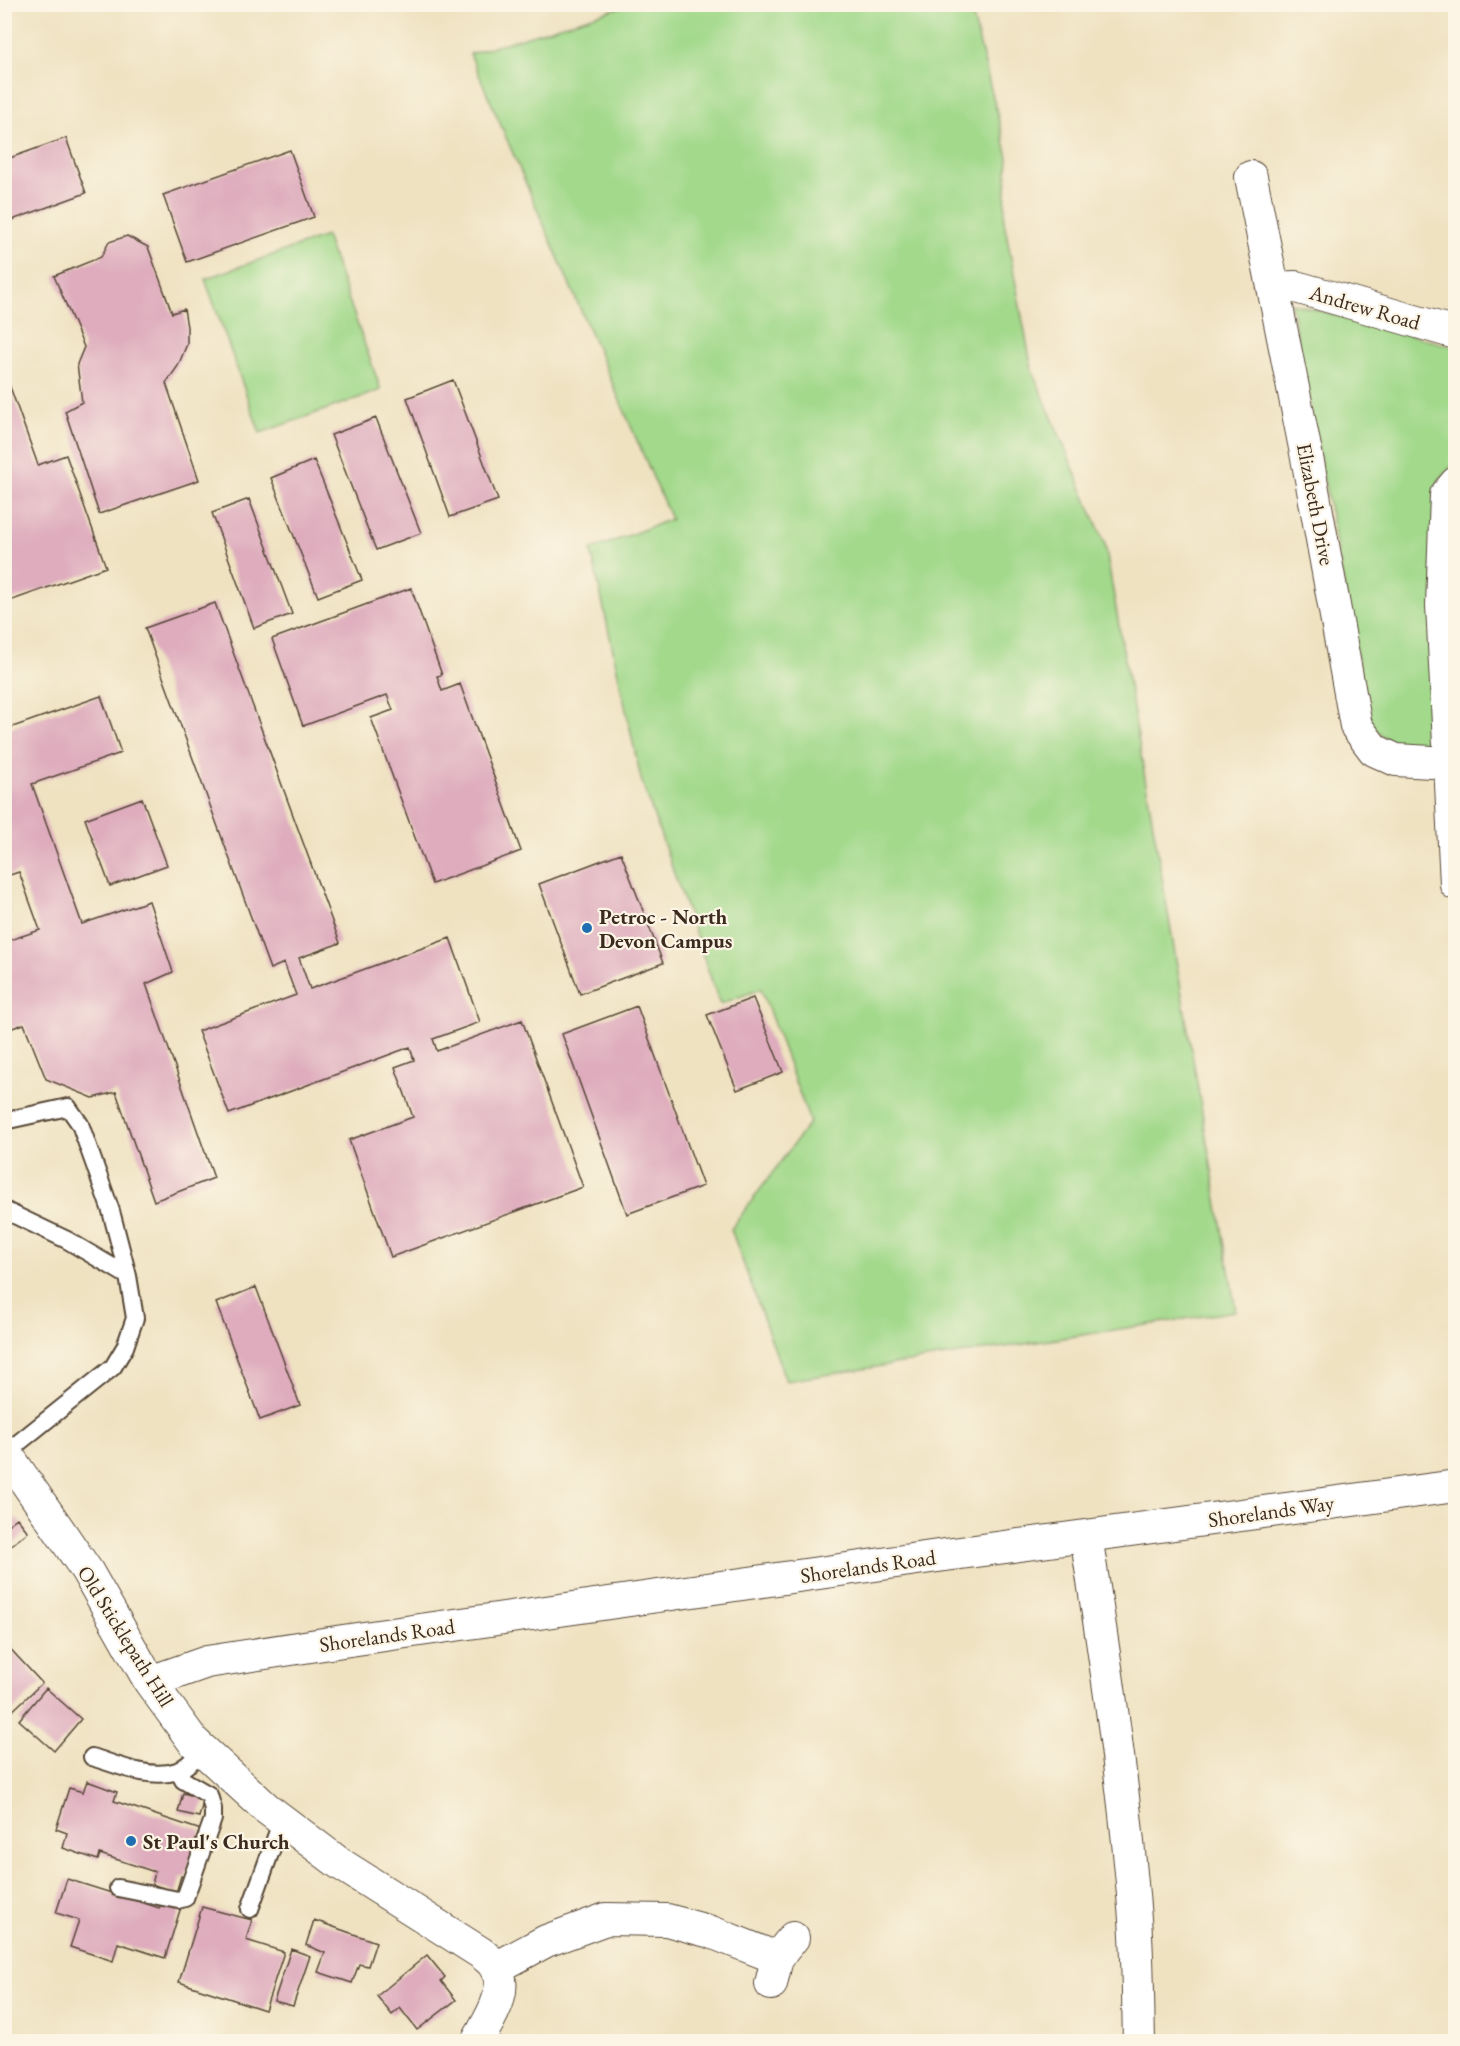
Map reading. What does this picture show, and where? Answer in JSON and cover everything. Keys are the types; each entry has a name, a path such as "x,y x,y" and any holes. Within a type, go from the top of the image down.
{"street":[{"name":"Elizabeth Drive","path":"1251,177 1309,468 1356,726 1374,750 1396,760 1450,763"},
{"name":"Andrew Road","path":"1274,288 1296,287 1455,333"},
{"path":"1455,483 1446,495 1442,605 1455,884"},
{"name":"Old Sticklepath Hill","path":"6,1451 87,1571 150,1682 193,1741 274,1814 339,1863 482,1953 496,1968"},
{"name":"Shorelands Way","path":"1086,1536 1455,1486"},
{"path":"1086,1536 1113,1705 1126,1814 1135,1921 1139,2042"},
{"name":"Shorelands Road","path":"150,1682 207,1662 1086,1536"},
{"path":"477,2042 500,1996 496,1968 546,1941 606,1919 667,1920 711,1932 781,1960"}],"lane":[{"path":"4,1120 68,1107 80,1124 107,1200 128,1276 135,1317 125,1347 113,1367 6,1451"},
{"path":"4,1210 67,1240 128,1276"},
{"path":"92,1757 147,1774 178,1770 187,1766 203,1750"},
{"path":"118,1888 178,1900 185,1898 213,1819 213,1809 209,1795 183,1780 178,1770"},
{"path":"250,1909 274,1814"}],"green space":[{"path":"631,4 970,5 1008,157 1004,221 1032,370 1105,544 1236,1311 786,1381 731,1229 810,1122 761,989 720,1004 641,779 591,550 671,519 470,54"},
{"path":"326,236 381,390 260,433 205,279"},
{"path":"1291,303 1455,347 1455,463 1439,480 1432,746 1398,745 1370,724"}],"building":[{"path":"66,138 86,193 4,223 4,160"},
{"path":"290,150 314,217 187,262 163,195"},
{"path":"127,236 148,247 172,313 184,309 187,344 178,366 166,383 199,480 99,514 65,411 82,402 77,364 84,347 54,276 101,257 109,242"},
{"path":"4,370 38,465 66,455 106,567 4,603"},
{"path":"453,380 498,500 450,517 407,398"},
{"path":"376,418 421,533 376,550 331,435"},
{"path":"314,460 362,580 318,597 271,478"},
{"path":"249,499 292,614 254,628 212,513"},
{"path":"411,588 442,675 437,676 442,691 460,684 521,851 432,884 371,718 393,710 387,695 303,726 272,639"},
{"path":"215,603 340,943 299,958 310,989 450,938 480,1022 433,1039 437,1051 522,1020 583,1187 391,1257 349,1140 413,1117 395,1067 414,1060 410,1047 229,1114 198,1031 296,995 284,963 270,969 145,628"},
{"path":"101,696 121,753 32,784 82,924 149,901 173,972 146,984 214,1178 154,1201 116,1092 93,1098 46,1079 24,1024 4,1031 4,942 40,930 19,872 4,877 4,730"},
{"path":"142,798 167,865 110,886 85,819"},
{"path":"621,853 663,963 580,994 539,884"},
{"path":"753,998 783,1072 737,1090 707,1015"},
{"path":"637,1006 703,1186 627,1214 562,1034"},
{"path":"256,1287 300,1405 260,1420 216,1303"},
{"path":"17,1518 28,1532 4,1551 4,1528"},
{"path":"4,1642 42,1683 6,1717 4,1715"},
{"path":"46,1688 81,1719 54,1751 19,1720"},
{"name":"St Paul's Church","path":"87,1781 117,1792 114,1801 201,1830 185,1878 181,1876 176,1893 152,1884 155,1872 100,1854 98,1860 63,1848 67,1833 56,1829 69,1788 83,1792"},
{"path":"183,1793 204,1799 199,1817 178,1812"},
{"path":"67,1879 159,1908 164,1902 181,1907 165,1958 118,1943 113,1961 70,1947 79,1920 56,1913"},
{"path":"202,1907 252,1920 246,1940 284,1952 265,2010 179,1982"},
{"path":"314,1920 376,1942 368,1966 359,1964 352,1983 318,1972 325,1953 306,1945"},
{"path":"291,1949 310,1956 293,2006 274,2001"},
{"path":"427,1955 445,1977 441,1981 456,2000 417,2030 400,2008 392,2015 377,1996"}],"place":[{"name":"Petroc - North Devon Campus","path":"587,928"},
{"name":"St Paul's Church","path":"131,1841"}]}
